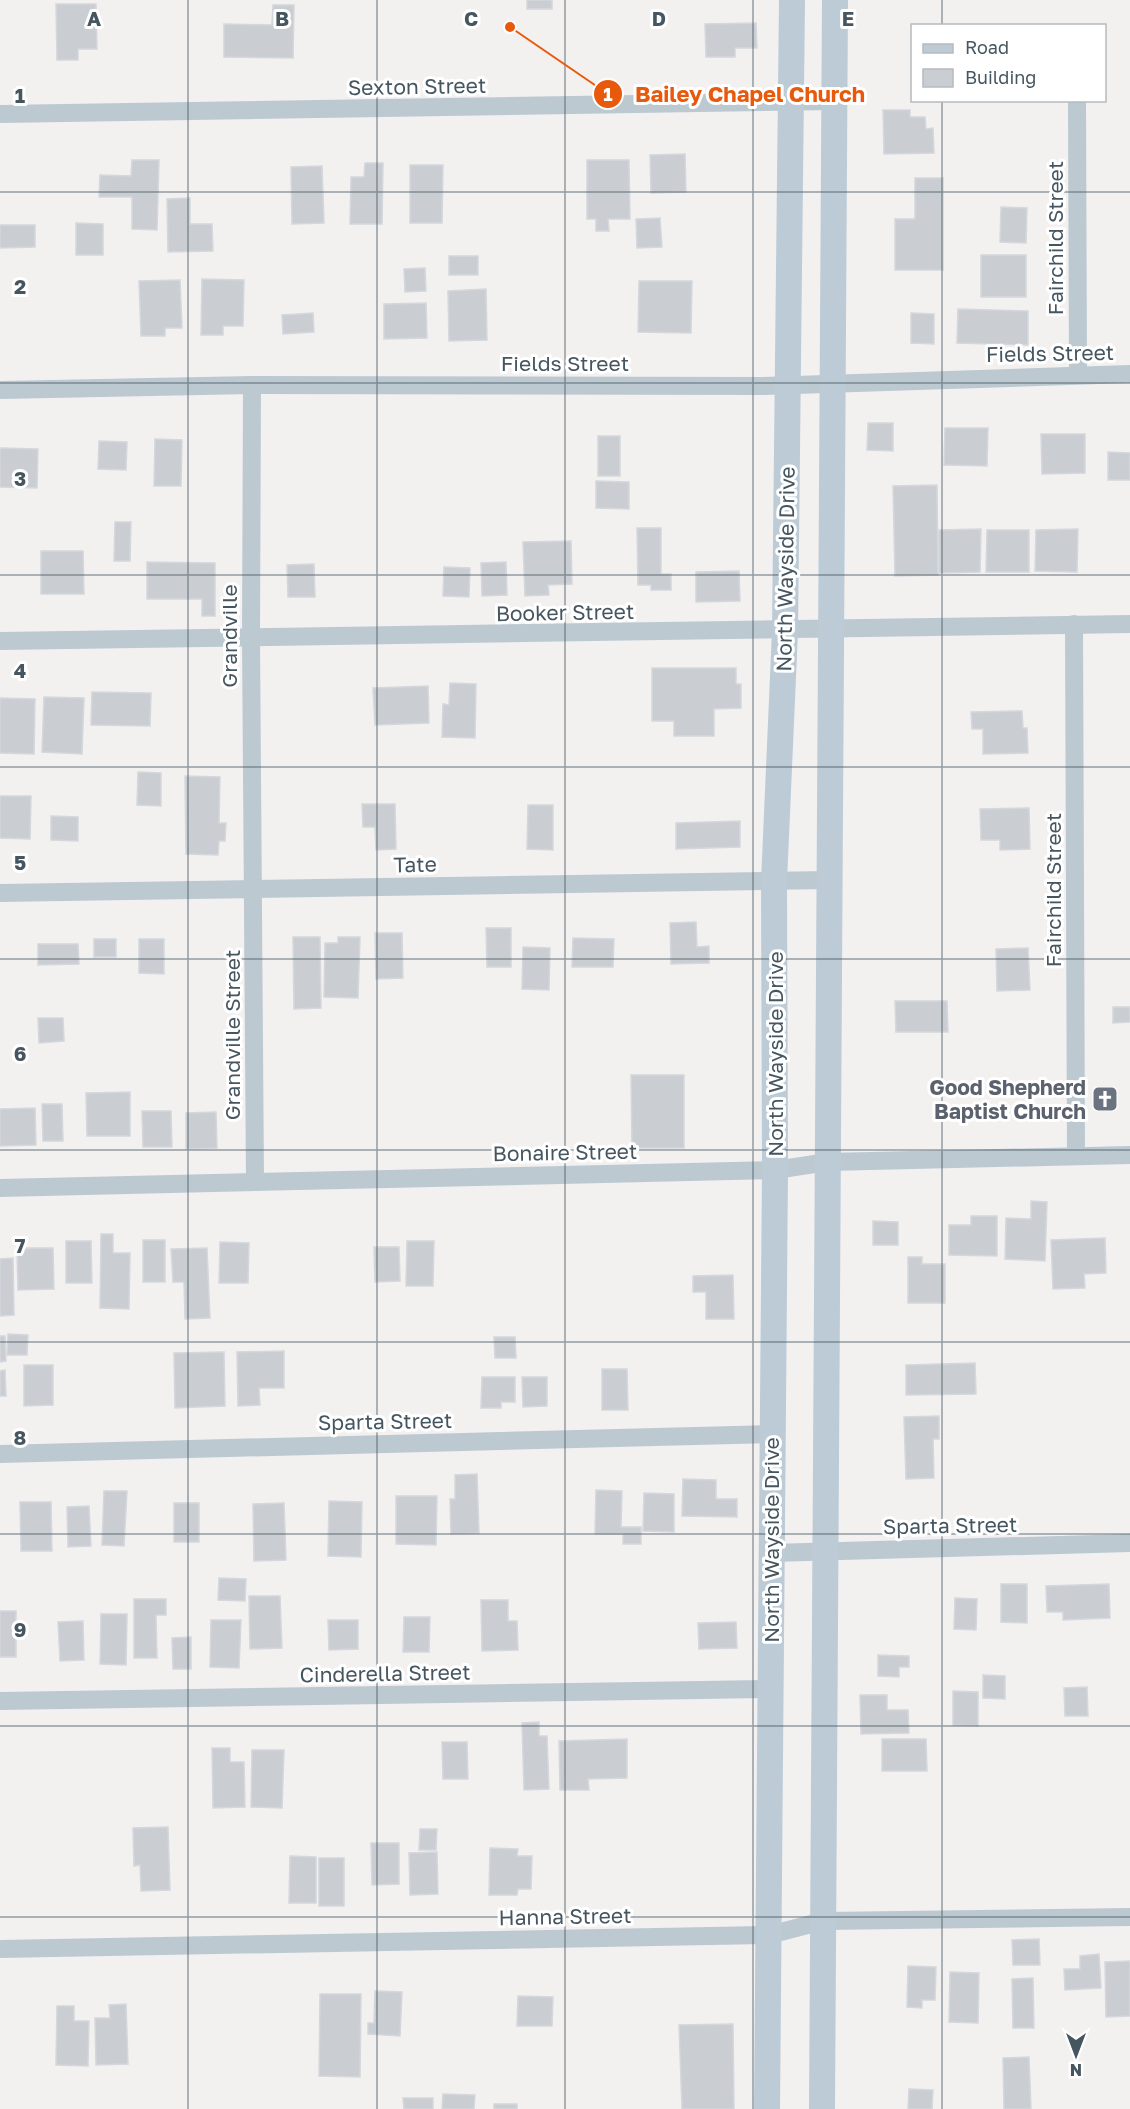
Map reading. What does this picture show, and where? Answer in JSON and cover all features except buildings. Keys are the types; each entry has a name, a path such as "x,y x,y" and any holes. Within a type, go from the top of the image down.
{"main road":[{"name":"North Wayside Drive","path":"767,2109 775,1170 774,882 785,631 792,0"},
{"path":"822,2109 835,0"}],"street":[{"name":"Sexton Street","path":"0,114 834,101"},
{"name":"Fairchild Street","path":"1077,102 1078,374"},
{"name":"Fields Street","path":"0,390 252,384 789,385 1130,374"},
{"name":"Grandville","path":"252,384 251,638 254,888"},
{"name":"Fairchild Street","path":"1074,624 1076,1155"},
{"name":"Booker Street","path":"0,641 785,631 1130,624"},
{"name":"Tate","path":"0,893 830,880"},
{"name":"Grandville Street","path":"254,888 255,1182"},
{"name":"Bonaire Street","path":"0,1188 775,1170 828,1162 1130,1155"},
{"name":"Sparta Street","path":"0,1454 771,1434"},
{"name":"Sparta Street","path":"771,1553 1130,1543"},
{"name":"Cinderella Street","path":"0,1701 770,1689"},
{"name":"Hanna Street","path":"0,1949 769,1935 824,1921 1130,1917"}],"place":[{"name":"Bailey Chapel Church","path":"510,27"},
{"name":"Good Shepherd Baptist Church","path":"1105,1099"}]}
